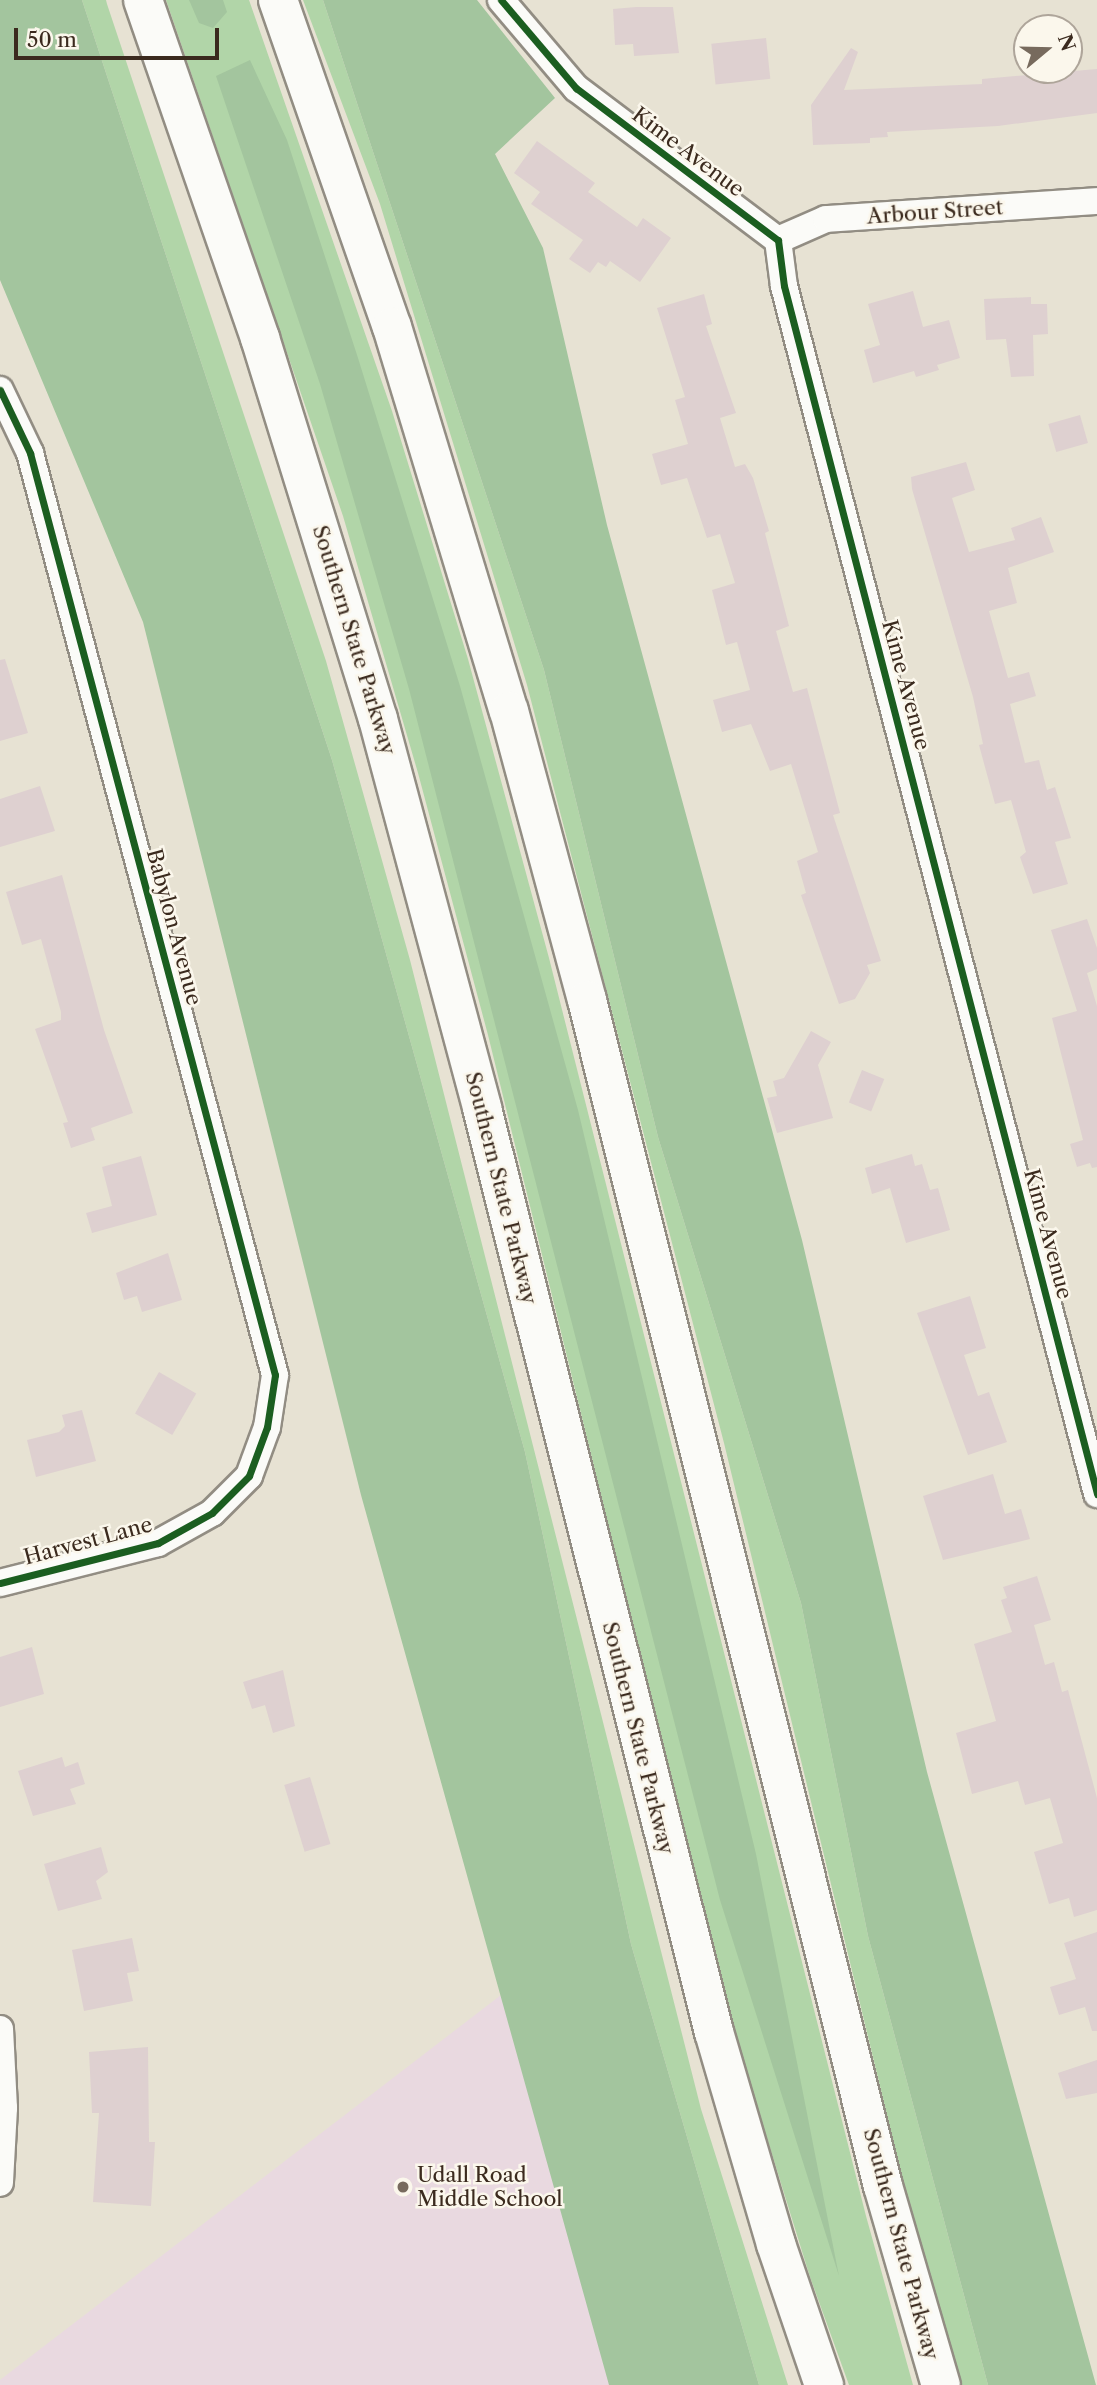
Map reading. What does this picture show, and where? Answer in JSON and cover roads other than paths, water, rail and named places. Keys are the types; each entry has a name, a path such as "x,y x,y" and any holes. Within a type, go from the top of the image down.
{"highway":[{"name":"Southern State Parkway","path":"144,0 260,338 385,744 476,1084 704,1994 776,2244 824,2385"},
{"name":"Southern State Parkway","path":"278,0 392,327 513,723 584,988 890,2211 941,2385"}],"street":[{"name":"Kime Avenue","path":"501,0 576,88 778,240 784,286 1097,1494"},
{"name":"Arbour Street","path":"778,240 826,219 1097,201"},
{"name":"Babylon Avenue","path":"0,390 30,453 275,1375 267,1427 249,1476"},
{"name":"Harvest Lane","path":"0,1583 158,1543 212,1513 249,1476"},
{"path":"0,2029 4,2108 0,2183"}],"place":[{"name":"Udall Road Middle School","path":"403,2187"}]}
